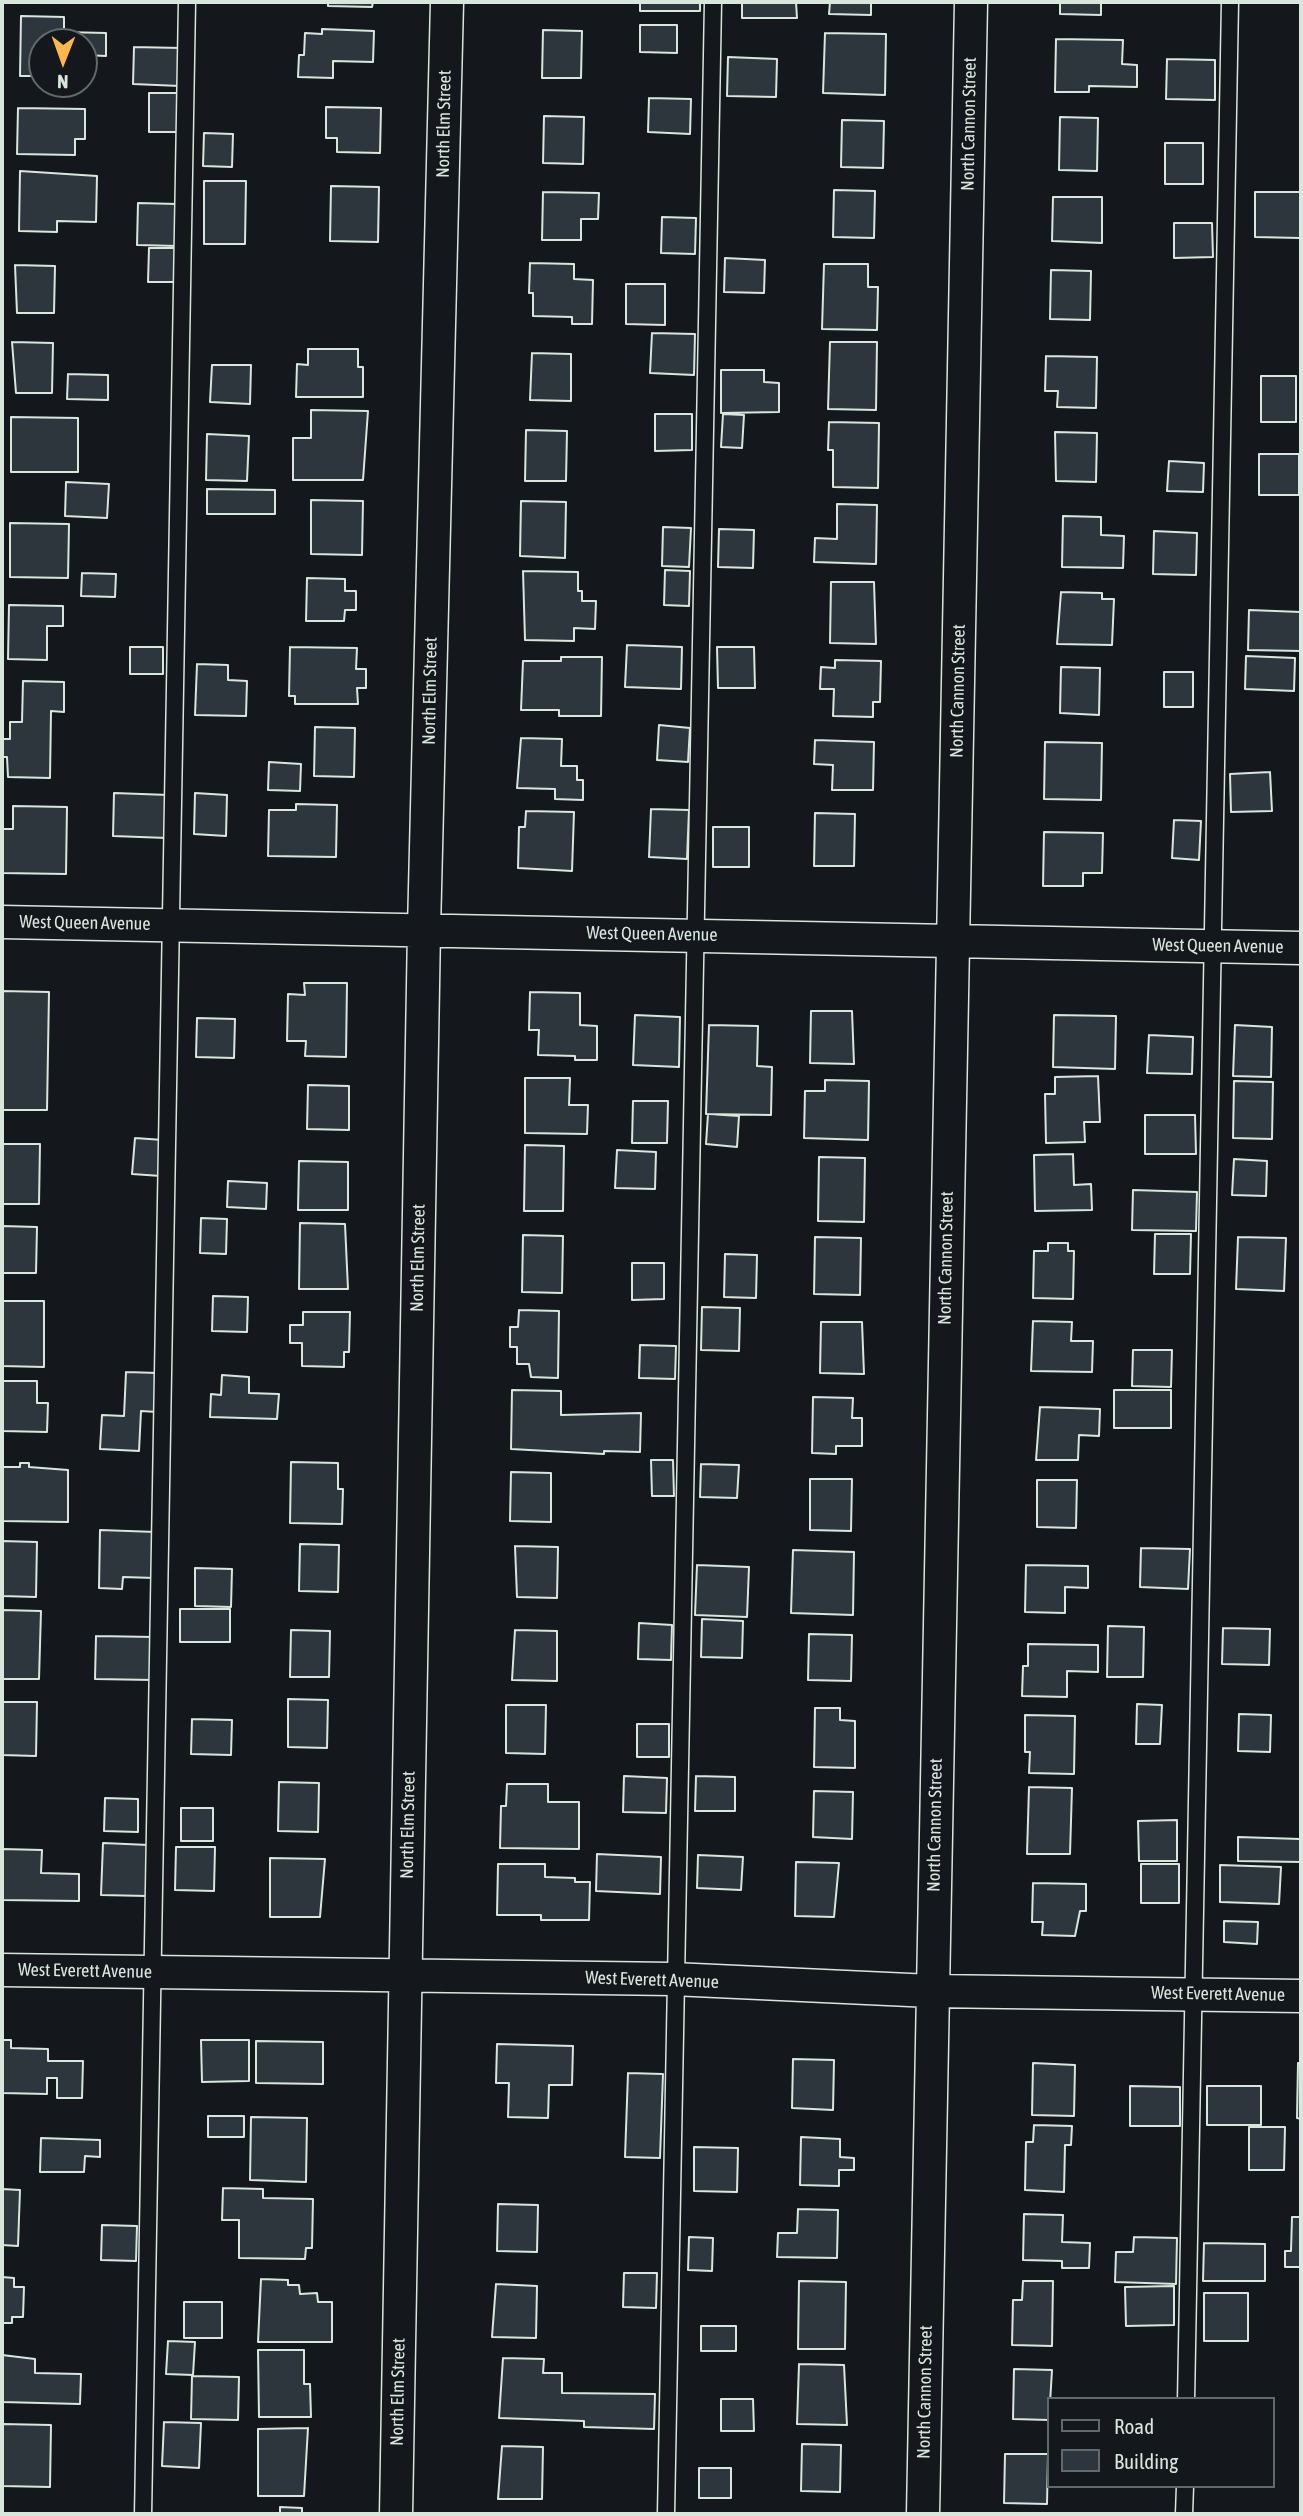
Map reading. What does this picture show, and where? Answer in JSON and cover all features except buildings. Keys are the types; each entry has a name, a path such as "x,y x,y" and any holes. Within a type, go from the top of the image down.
{"street":[{"name":"North Elm Street","path":"396,2514 424,929 447,2"},
{"name":"North Cannon Street","path":"923,2514 971,2"},
{"name":"West Queen Avenue","path":"2,922 1301,948"},
{"name":"West Everett Avenue","path":"2,1970 673,1979 932,1991 1301,1996"}],"lane":[{"path":"143,2514 187,2"},
{"path":"666,2514 673,1979 713,2"},
{"path":"1186,2397 1230,2"},
{"path":"1184,2514 1185,2488"}]}
